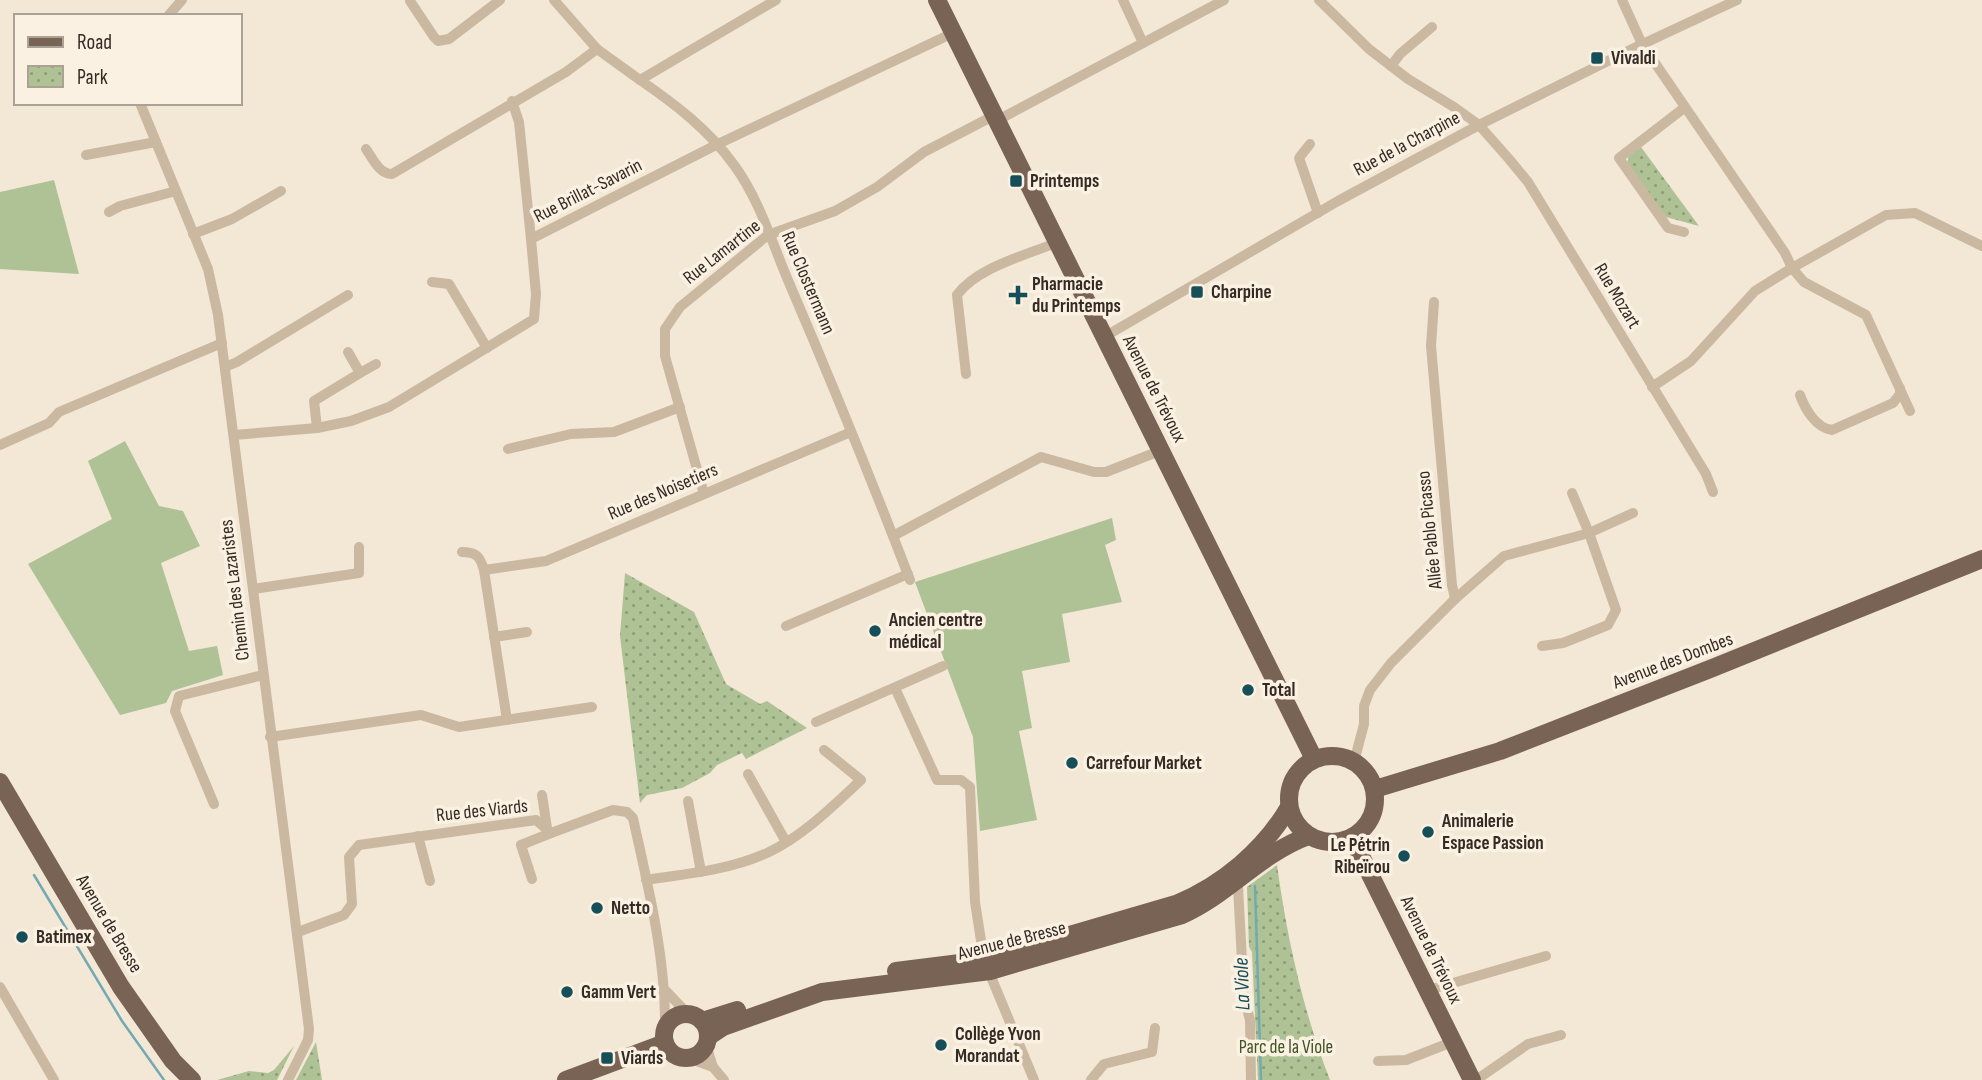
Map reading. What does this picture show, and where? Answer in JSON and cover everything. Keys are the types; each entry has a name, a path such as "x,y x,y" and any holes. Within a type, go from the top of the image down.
{"main road":[{"name":"Avenue de Trévoux","path":"937,0 1314,760"},
{"name":"Avenue des Dombes","path":"1375,789 1500,751 1982,559"},
{"path":"1335,756 1354,762 1363,769 1375,789 1374,812 1362,832 1352,838 1330,843 1308,836 1293,818 1289,807 1291,785 1296,775 1314,760 1335,756"},
{"name":"Avenue de Bresse","path":"0,782 121,987 173,1061 192,1080"},
{"name":"Avenue de Bresse","path":"1232,877 1273,833 1289,807"},
{"name":"Avenue de Bresse","path":"701,1029 818,984 861,975 987,965 1176,904 1308,836"},
{"name":"Avenue de Trévoux","path":"1352,838 1429,990 1452,1042 1474,1080"},
{"path":"566,1080 665,1035 674,1017 701,1029 698,1054 688,1058 677,1056 665,1035"}],"street":[{"path":"169,14 182,0"},
{"path":"410,1 434,37 443,41 500,0"},
{"name":"Rue Clostermann","path":"554,0 597,49 672,101 719,144 743,179 851,432 909,577 786,626"},
{"path":"640,80 776,0"},
{"path":"1122,0 1143,43"},
{"name":"Rue Lamartine","path":"704,494 665,356 665,329 680,307 768,236 835,211 877,187 924,152 996,118 1224,0"},
{"name":"Rue Mozart","path":"1319,0 1369,49 1479,125 1528,183 1706,474 1713,492"},
{"path":"1622,0 1642,44 1785,253 1791,268 1804,282 1866,315 1910,411"},
{"name":"Rue de la Charpine","path":"1104,337 1318,213 1479,125 1737,0"},
{"path":"1391,66 1400,54 1432,27"},
{"name":"Rue Brillat-Savarin","path":"234,435 317,428 351,422 389,407 534,319 536,294 531,239 719,144 953,33"},
{"path":"366,149 381,170 392,174 572,68 597,49"},
{"path":"512,101 519,121 531,239"},
{"name":"Chemin des Lazaristes","path":"142,105 208,269 222,343 309,1029 308,1040 288,1080"},
{"path":"1684,108 1619,158 1668,228 1684,232"},
{"path":"86,155 156,142"},
{"path":"1310,144 1299,159 1318,213"},
{"path":"109,212 120,206 176,191"},
{"path":"193,234 232,219 281,191"},
{"path":"1652,387 1691,361 1755,291 1886,215 1915,213 1982,246"},
{"path":"966,374 957,295 965,284 978,275 1058,242"},
{"path":"432,282 449,284 487,348"},
{"path":"225,367 348,295"},
{"name":"Allée Pablo Picasso","path":"1354,762 1364,724 1364,706 1370,690 1391,663 1455,599 1451,585 1431,346 1434,302"},
{"path":"0,445 49,423 59,412 222,343"},
{"path":"348,352 360,373"},
{"path":"317,428 314,401 376,364"},
{"path":"1800,395 1805,409 1824,427 1832,430 1893,403 1900,394 1900,388"},
{"path":"508,449 571,434 614,432 680,407"},
{"name":"Rue des Noisetiers","path":"484,570 546,561 851,432"},
{"path":"893,536 1041,457 1094,472 1106,472 1162,450"},
{"path":"1542,646 1563,643 1608,625 1616,610 1572,493"},
{"path":"1455,599 1504,556 1589,533 1633,513"},
{"path":"253,589 359,573 359,548"},
{"path":"462,552 473,552 481,558 507,720"},
{"path":"494,637 527,632"},
{"path":"816,722 943,666"},
{"path":"214,804 175,711 179,696 263,675"},
{"path":"895,688 937,780 961,780 970,788 975,902 987,965 1034,1080"},
{"path":"270,737 421,715 459,727 592,708"},
{"path":"646,880 701,872 743,862 786,842 862,780 824,750"},
{"path":"748,774 786,842"},
{"path":"532,879 522,845 549,831 542,795"},
{"path":"688,801 701,872"},
{"name":"Rue des Viards","path":"298,932 349,911 352,904 349,857 359,845 536,820 549,831 613,810 627,812 633,818 666,990 665,1035"},
{"path":"418,836 430,881"},
{"path":"1232,877 1238,887 1244,996 1250,1020 1251,1080"},
{"path":"1429,990 1546,956"},
{"path":"0,988 54,1080"},
{"path":"666,990 701,1029 713,1067 724,1080"},
{"path":"1091,1080 1104,1063 1152,1052 1155,1028"},
{"path":"1474,1080 1528,1044 1561,1035"},
{"path":"1378,1061 1406,1060 1452,1042"},
{"path":"688,1058 713,1067"}],"green space":[{"path":"1641,147 1699,226 1666,217 1627,163 1629,156"},
{"path":"54,180 79,274 0,269 0,192"},
{"path":"125,441 159,506 183,511 200,546 161,563 189,651 217,646 223,675 172,691 166,703 120,715 28,564 112,519 88,461"},
{"path":"1112,518 1116,540 1105,545 1122,602 1062,614 1070,662 1022,671 1032,728 1019,731 1037,820 980,831 973,737 915,582"},
{"path":"625,573 694,612 726,684 760,704 767,701 807,728 746,759 742,753 717,765 710,773 682,788 647,795 640,803 620,636"},
{"name":"Parc de la Viole","path":"1277,865 1297,974 1330,1080 1258,1080 1247,887"},
{"path":"316,1042 322,1080 296,1080"},
{"path":"294,1046 277,1080 217,1080 249,1071 268,1073 274,1070"}],"waterway":[{"path":"34,875 122,1021 164,1080"},
{"name":"La Viole","path":"1255,886 1261,1080"}],"place":[{"name":"Vivaldi","path":"1597,58"},
{"name":"Printemps","path":"1016,181"},
{"name":"Charpine","path":"1197,292"},
{"name":"Pharmacie du Printemps","path":"1018,295"},
{"name":"Ancien centre médical","path":"875,631"},
{"name":"Total","path":"1248,690"},
{"name":"Carrefour Market","path":"1072,763"},
{"name":"Animalerie Espace Passion","path":"1428,832"},
{"name":"Le Pétrin Ribeïrou","path":"1404,856"},
{"name":"Netto","path":"597,908"},
{"name":"Batimex","path":"22,937"},
{"name":"Gamm Vert","path":"567,992"},
{"name":"Collège Yvon Morandat","path":"941,1045"},
{"name":"Viards","path":"607,1058"}]}
